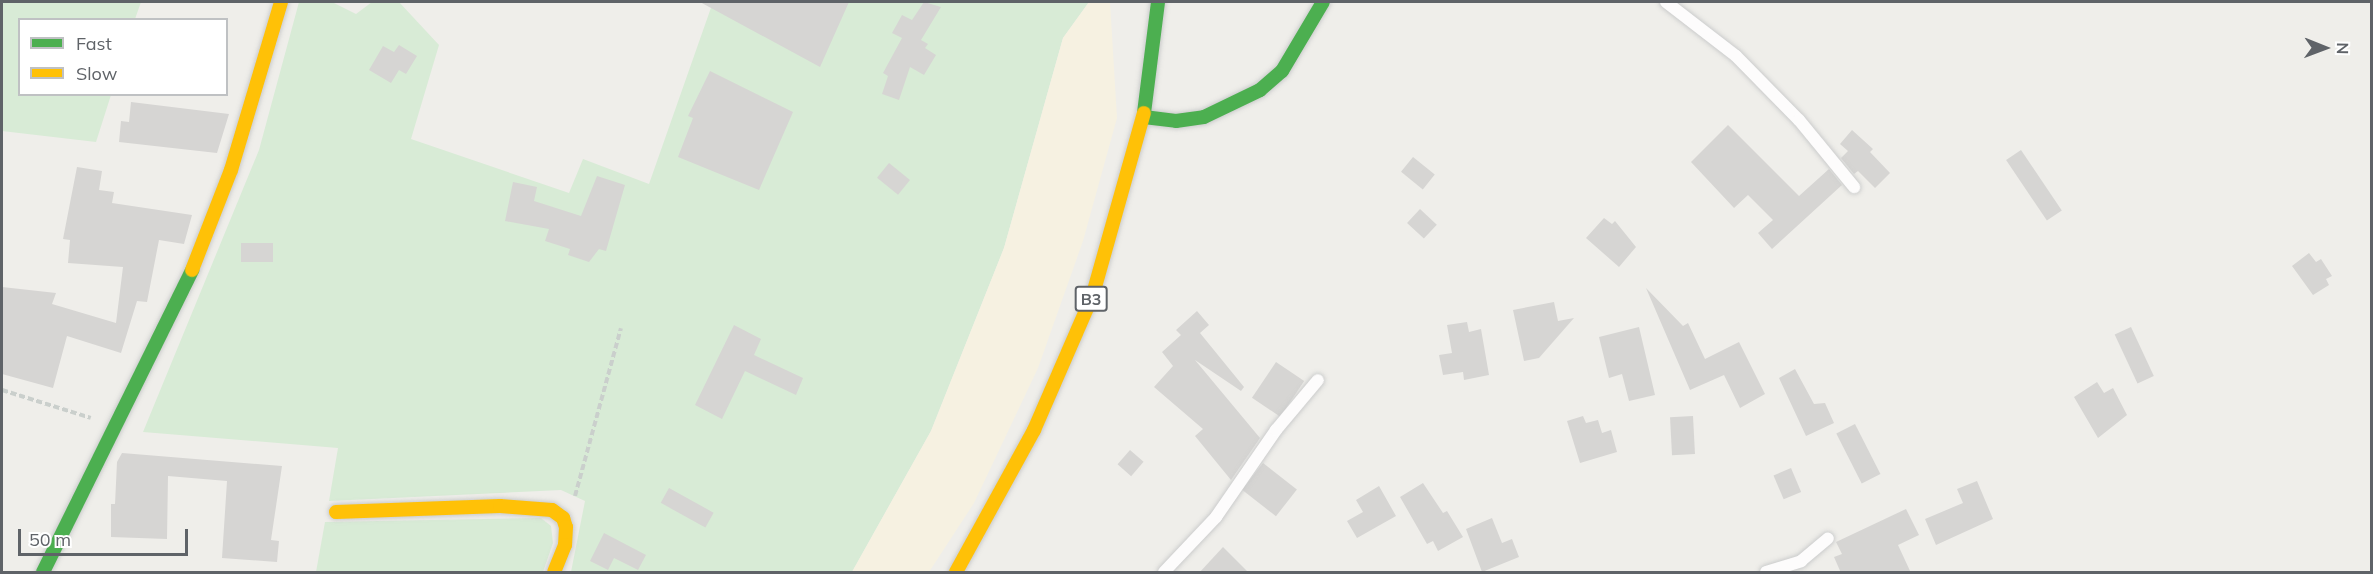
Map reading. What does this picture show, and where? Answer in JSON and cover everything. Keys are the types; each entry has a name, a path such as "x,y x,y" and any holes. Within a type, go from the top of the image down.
{"main road":[{"path":"43,573 118,427 199,256 231,170 281,2"},
{"name":"B3","path":"956,573 1034,430 1093,294 1144,117 1158,2"},
{"path":"1144,117 1176,121 1204,117 1260,90 1282,71 1323,2"},
{"path":"336,512 538,507 552,510 563,518 565,545 554,573"}],"lane":[{"path":"1666,2 1736,56 1799,120 1854,187"},
{"path":"1164,573 1216,517 1276,430 1318,380"},
{"path":"1767,573 1800,561 1828,538"}],"path":[{"path":"563,518 581,485 621,328"},
{"path":"2,390 118,427"}],"green space":[{"path":"2,2 141,2 135,18 18,18 18,96 111,96 96,142 2,131"},
{"path":"299,2 332,2 356,14 372,2 399,2 439,45 411,139 569,193 583,159 649,184 713,2 1089,2 1063,38 1004,248 931,431 852,572 571,572 585,501 561,490 329,501 338,448 143,432 259,150"},
{"path":"541,518 551,526 553,543 543,572 316,572 325,522"}],"sand":[{"path":"1089,2 1110,2 1117,118 1083,241 1038,368 974,503 929,572 852,572 931,431 1004,248 1063,38"}],"building":[{"path":"700,2 849,2 820,67"},
{"path":"924,2 941,7 921,40 928,44 925,48 936,55 924,75 910,67 899,100 882,94 888,76 883,73 902,38 892,33 902,15 912,20"},
{"path":"399,45 417,56 406,74 399,70 391,83 369,70 383,46 394,52"},
{"path":"710,71 793,112 759,190 678,157 693,118 688,116"},
{"path":"131,102 229,114 217,153 119,142 121,121 129,122"},
{"path":"1728,125 1799,196 1829,169 1842,185 1772,249 1758,233 1773,220 1748,195 1734,208 1691,162"},
{"path":"1852,130 1873,149 1870,152 1890,173 1875,188 1858,171 1854,174 1841,158 1848,151 1840,144"},
{"path":"2021,150 2062,211 2047,221 2006,160"},
{"path":"1413,157 1435,175 1423,189 1401,172"},
{"path":"889,163 910,180 898,195 877,178"},
{"path":"77,167 102,171 99,190 114,192 112,203 192,215 184,244 159,240 147,302 137,301 121,353 67,336 53,388 2,374 2,287 56,293 52,304 116,323 123,267 68,263 70,240 63,239"},
{"path":"597,176 625,185 606,251 599,249 589,262 568,255 570,249 545,241 549,229 505,221 513,182 537,187 534,201 581,216"},
{"path":"1420,209 1437,225 1424,239 1407,223"},
{"path":"1604,218 1612,224 1615,221 1636,247 1619,267 1586,238"},
{"path":"241,243 273,243 273,262 241,262"},
{"path":"2309,253 2316,262 2321,259 2332,276 2326,279 2329,285 2313,295 2292,266"},
{"path":"1646,288 1683,326 1688,323 1705,359 1739,342 1765,394 1740,408 1724,375 1690,390"},
{"path":"1554,302 1558,321 1574,318 1539,358 1524,361 1513,310"},
{"path":"1197,311 1209,325 1200,333 1244,387 1241,391 1195,360 1260,438 1231,480 1195,436 1203,429 1154,387 1173,366 1162,352 1181,335 1176,330"},
{"path":"1467,322 1469,332 1481,329 1489,375 1464,380 1463,372 1443,375 1439,355 1452,353 1447,325"},
{"path":"734,325 761,339 754,355 803,378 796,395 745,371 722,419 695,405"},
{"path":"1639,327 1655,395 1629,401 1622,374 1609,378 1599,337"},
{"path":"2131,327 2154,376 2138,384 2115,335"},
{"path":"1276,362 1304,381 1280,417 1252,398"},
{"path":"1795,369 1814,404 1825,403 1834,423 1806,436 1779,378"},
{"path":"2097,382 2104,393 2113,388 2127,415 2098,438 2074,397"},
{"path":"1583,416 1586,423 1598,420 1602,433 1611,430 1617,452 1580,463 1567,421"},
{"path":"1693,416 1695,454 1672,455 1670,417"},
{"path":"1855,424 1880,474 1862,483 1836,434"},
{"path":"1130,450 1144,462 1131,476 1118,464"},
{"path":"122,453 282,466 271,540 279,541 277,562 222,558 227,481 168,476 167,539 111,537 111,504 115,504 117,462"},
{"path":"1263,463 1297,489 1276,516 1242,490"},
{"path":"1791,468 1801,492 1784,499 1774,475"},
{"path":"1977,481 1993,519 1936,545 1925,519 1963,503 1957,489"},
{"path":"1423,483 1443,513 1447,511 1463,537 1438,551 1433,541 1427,544 1400,497"},
{"path":"1379,486 1396,516 1357,538 1347,521 1363,512 1356,500"},
{"path":"669,488 714,513 705,528 661,503"},
{"path":"1906,509 1919,535 1898,545 1911,573 1841,573 1834,557 1842,554 1836,542"},
{"path":"1492,518 1502,543 1512,539 1519,557 1482,572 1466,529"},
{"path":"604,533 646,555 638,570 614,558 608,570 590,561"},
{"path":"1223,547 1249,573 1199,573"}],"traffic: fast":[{"path":"1144,113 1158,2"},
{"path":"1144,117 1176,121 1204,117 1260,90 1282,71 1323,2"},
{"path":"43,572 192,270"}],"traffic: slow":[{"path":"192,270 231,170 281,2"},
{"path":"956,572 1034,430 1093,294 1144,113"},
{"path":"336,512 500,506 552,510 563,518 566,527 565,545 554,572"}]}
